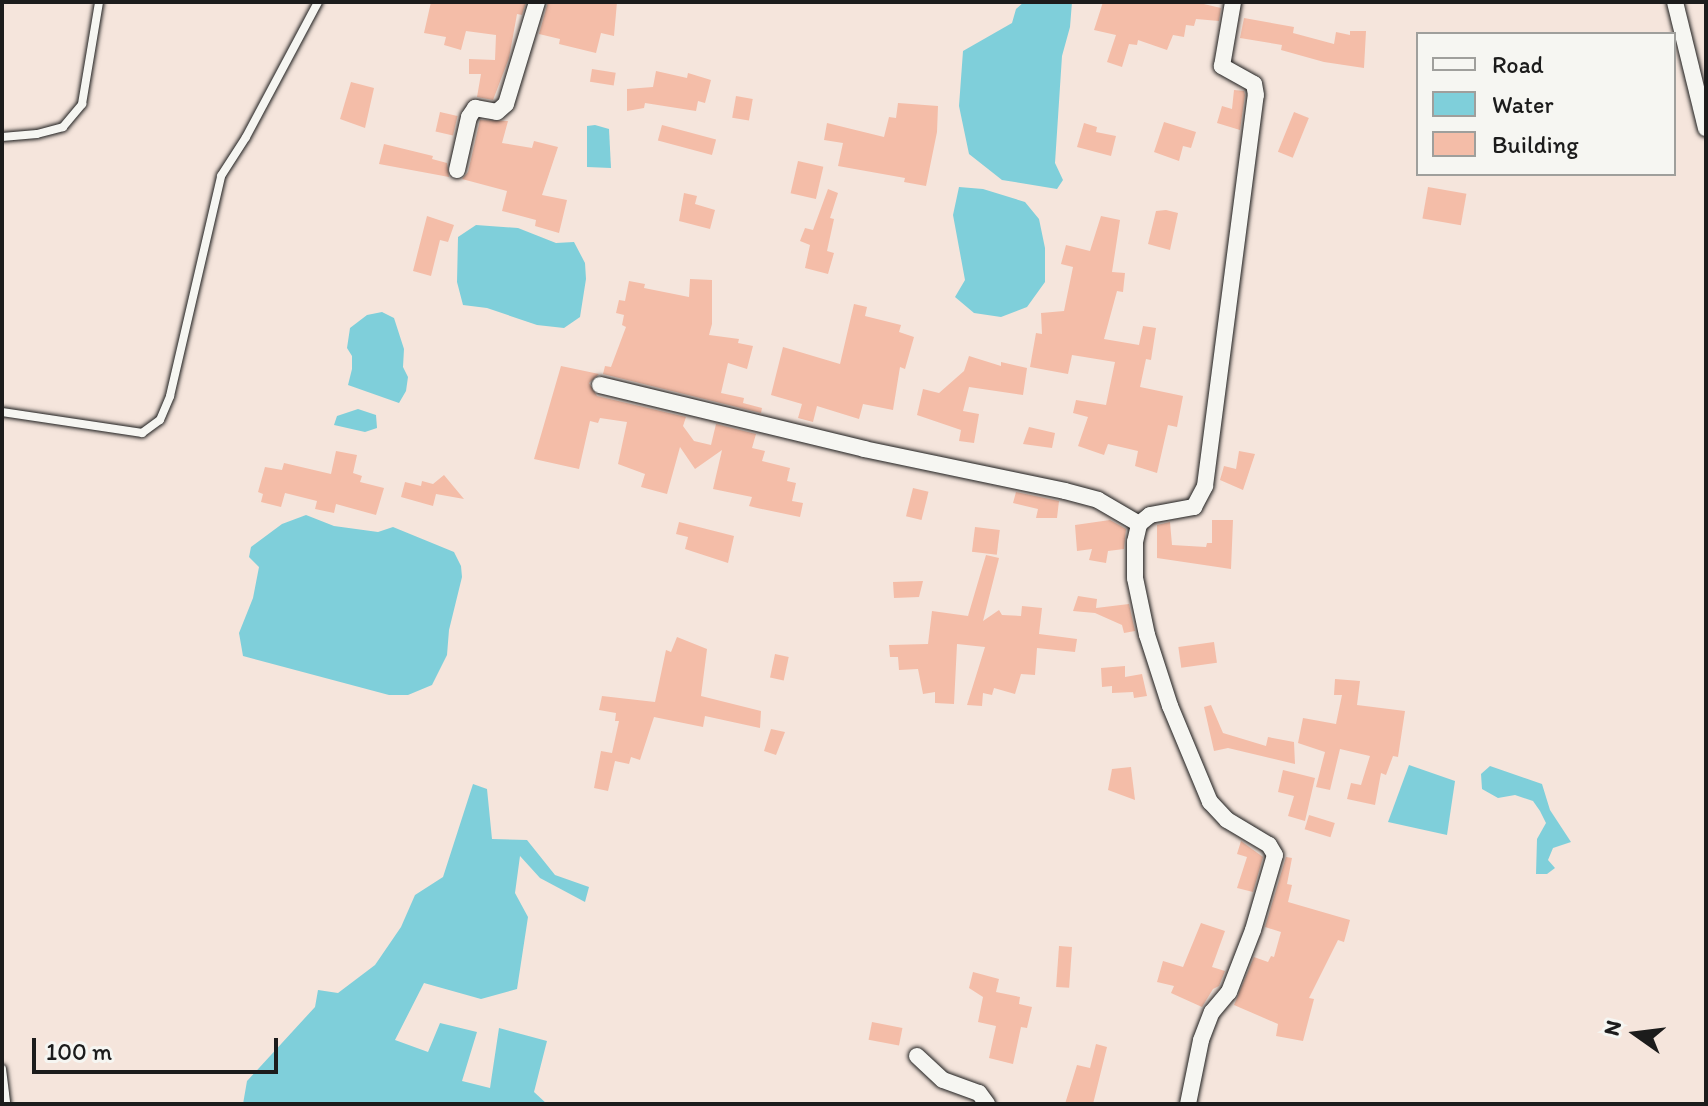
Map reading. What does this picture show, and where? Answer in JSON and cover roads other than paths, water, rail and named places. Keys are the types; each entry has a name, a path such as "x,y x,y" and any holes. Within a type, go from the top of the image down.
{"street":[{"path":"457,170 469,117 475,108 497,112 506,104 537,2"},
{"path":"1188,1104 1201,1040 1212,1012 1229,992 1253,930 1275,855 1269,845 1227,820 1210,802 1192,763 1140,612 1135,554 1139,524 1150,515 1194,507 1205,486 1256,95 1254,84 1222,66 1233,2"},
{"path":"1675,2 1706,128"},
{"path":"600,385 864,449 1065,491 1098,500 1139,524"},
{"path":"917,1056 943,1080 979,1093 987,1104"}],"lane":[{"path":"2,137 37,134 63,127 82,104 99,2"},
{"path":"2,412 142,433 160,420 170,396 221,176 246,137 318,2"},
{"path":"2,1069 6,1104"}],"water":[{"path":"1024,2 1072,2 1070,27 1062,56 1055,163 1063,180 1057,189 1002,180 969,154 959,106 963,51 1012,23 1016,9"},
{"path":"587,126 609,129 611,168 587,167"},
{"path":"959,187 983,189 1025,202 1039,219 1045,248 1045,282 1027,307 1001,317 974,313 955,297 965,280 953,215"},
{"path":"476,225 518,228 556,243 574,242 585,263 586,279 580,317 564,328 537,325 487,308 463,305 457,282 458,237"},
{"path":"382,312 394,318 404,349 403,367 408,377 406,391 399,403 348,385 352,369 352,356 347,348 350,328 367,315"},
{"path":"358,409 376,415 377,428 365,432 334,425 337,416"},
{"path":"306,515 334,526 378,532 393,527 454,552 461,566 462,577 449,630 447,655 432,685 408,695 389,695 243,656 239,633 253,598 259,567 249,557 251,547 282,524"},
{"path":"1409,765 1455,781 1447,835 1388,822"},
{"path":"1490,766 1542,784 1550,810 1571,842 1553,848 1548,860 1555,868 1547,874 1536,874 1537,839 1546,823 1540,811 1533,801 1515,795 1498,798 1482,789 1481,774"},
{"path":"473,784 487,789 492,839 527,840 555,875 589,887 585,902 540,878 520,856 515,893 528,917 517,989 481,999 424,983 395,1040 428,1052 440,1023 477,1032 462,1081 490,1088 499,1028 547,1041 534,1092 547,1104 243,1104 247,1081 315,1007 318,990 338,993 375,965 401,927 415,895 443,877"}]}
